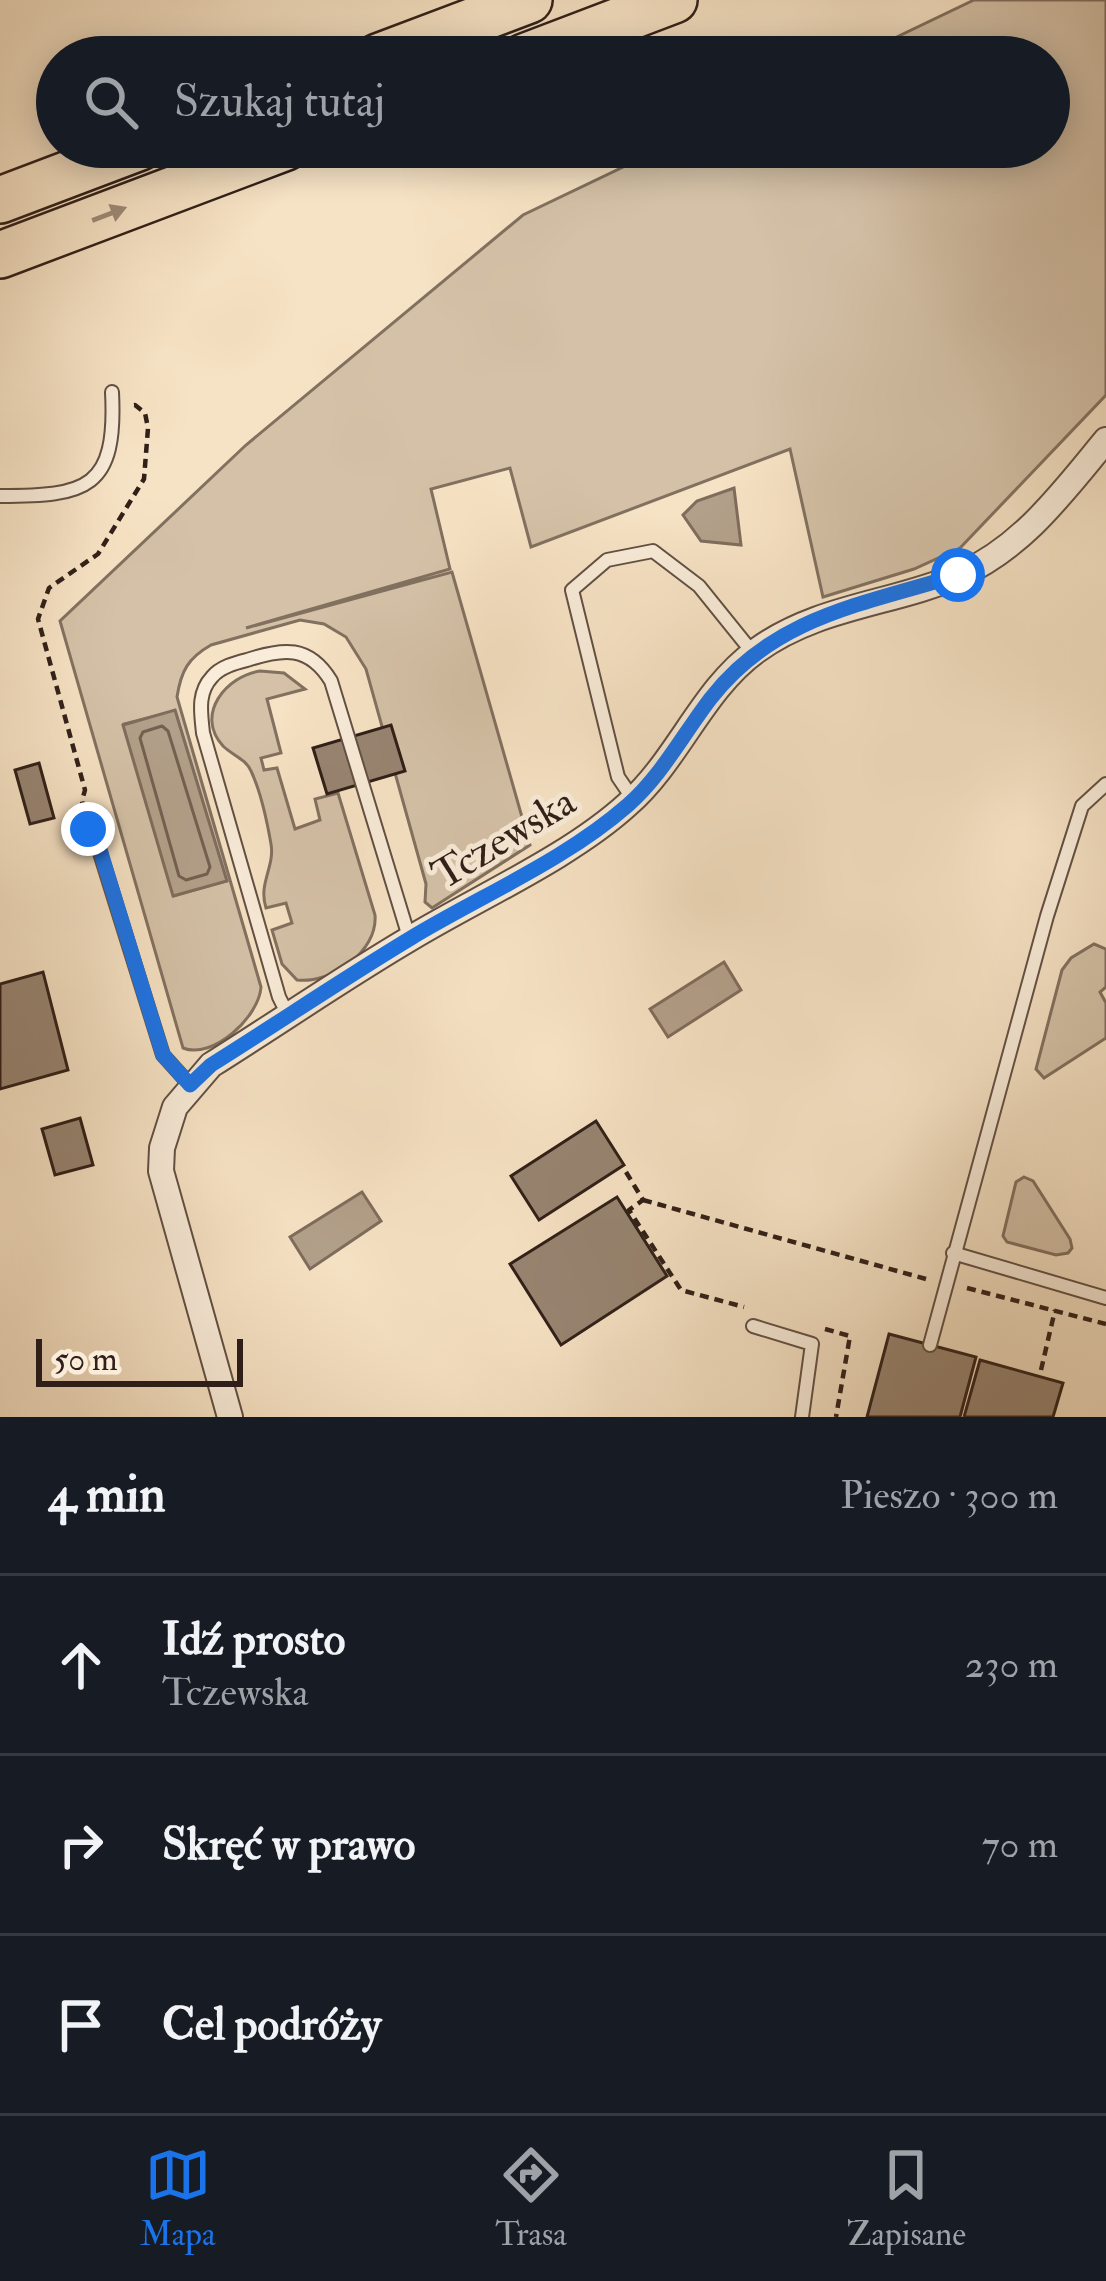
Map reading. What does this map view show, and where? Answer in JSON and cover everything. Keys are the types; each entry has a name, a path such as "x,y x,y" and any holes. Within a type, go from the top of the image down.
{"highway":[{"path":"434,36 529,0"},
{"path":"579,36 674,0"},
{"path":"0,200 85,168"},
{"path":"0,255 230,168"}],"street":[{"name":"Tczewska","path":"230,1417 161,1171 168,1127 190,1085 211,1065 410,938 542,864 633,799 663,766 713,695 753,653 801,623 958,575 998,554 1037,522 1106,440"}],"lane":[{"path":"0,496 58,496 87,484 107,459 112,392"},
{"path":"633,799 618,777 572,590 607,560 653,550 699,586 753,653"},
{"path":"289,1017 279,998 202,733 200,699 212,677 226,666 279,649 294,650 322,666 331,681 410,938"},
{"path":"930,1345 1075,828 1082,806 1106,784"},
{"path":"97,840 163,1055 190,1085"},
{"path":"953,1253 1106,1298"},
{"path":"753,1326 812,1344 802,1417"}],"path":[{"path":"97,840 88,829 82,801 85,790 38,619 49,588 98,554 145,479 145,413 135,405 124,407 113,423"},
{"path":"626,1172 643,1200 1106,1324"},
{"path":"643,1200 629,1210 681,1290 744,1307"},
{"path":"1041,1370 1055,1310"},
{"path":"808,1324 850,1336 836,1417"}],"shaded area":[{"path":"974,0 1106,0 1106,395 960,548 914,569 823,597 790,449 531,547 510,468 431,489 450,569 246,628 452,572 530,845 432,908 425,902 426,884 366,669 346,637 324,624 300,620 203,650 187,666 177,697 261,987 252,1011 232,1033 208,1048 183,1048 60,621 246,445 523,215 621,168 1070,168 1070,36 899,36","holes":["175,711 226,881 174,896 124,724"]},
{"path":"260,671 284,673 305,689 267,699 281,753 261,758 264,770 277,768 295,829 320,820 315,799 338,793 375,915 374,929 361,953 337,971 310,980 297,980 282,964 272,930 292,923 286,903 266,908 264,891 272,852 261,797 249,767 223,746 212,721 226,688"},
{"path":"1094,944 1106,949 1106,987 1100,992 1106,1003 1106,1038 1044,1078 1036,1069 1062,970 1071,958"},
{"path":"1024,1177 1033,1181 1070,1239 1068,1253 1056,1255 1007,1242 1003,1236 1016,1182"}],"water":[{"path":"734,488 741,545 701,541 683,515 697,501"},
{"path":"175,710 227,881 173,896 123,725"},
{"path":"724,962 741,990 668,1037 650,1009"},
{"path":"362,1192 381,1221 310,1269 290,1237"}],"building":[{"path":"391,725 405,771 327,794 313,748"},
{"path":"39,763 54,818 30,824 15,770"},
{"path":"43,972 68,1070 0,1089 0,984"},
{"path":"80,1118 93,1165 55,1175 42,1129"},
{"path":"596,1121 624,1165 539,1220 511,1176"},
{"path":"617,1197 667,1276 561,1345 510,1264"},
{"path":"889,1334 976,1357 960,1417 867,1417"},
{"path":"980,1360 1063,1383 1053,1417 964,1417"}],"route":[{"path":"88,829 97,840 163,1055 190,1085 211,1065 410,938 542,864 628,805 663,766 713,695 753,653 801,623 958,575"}]}
